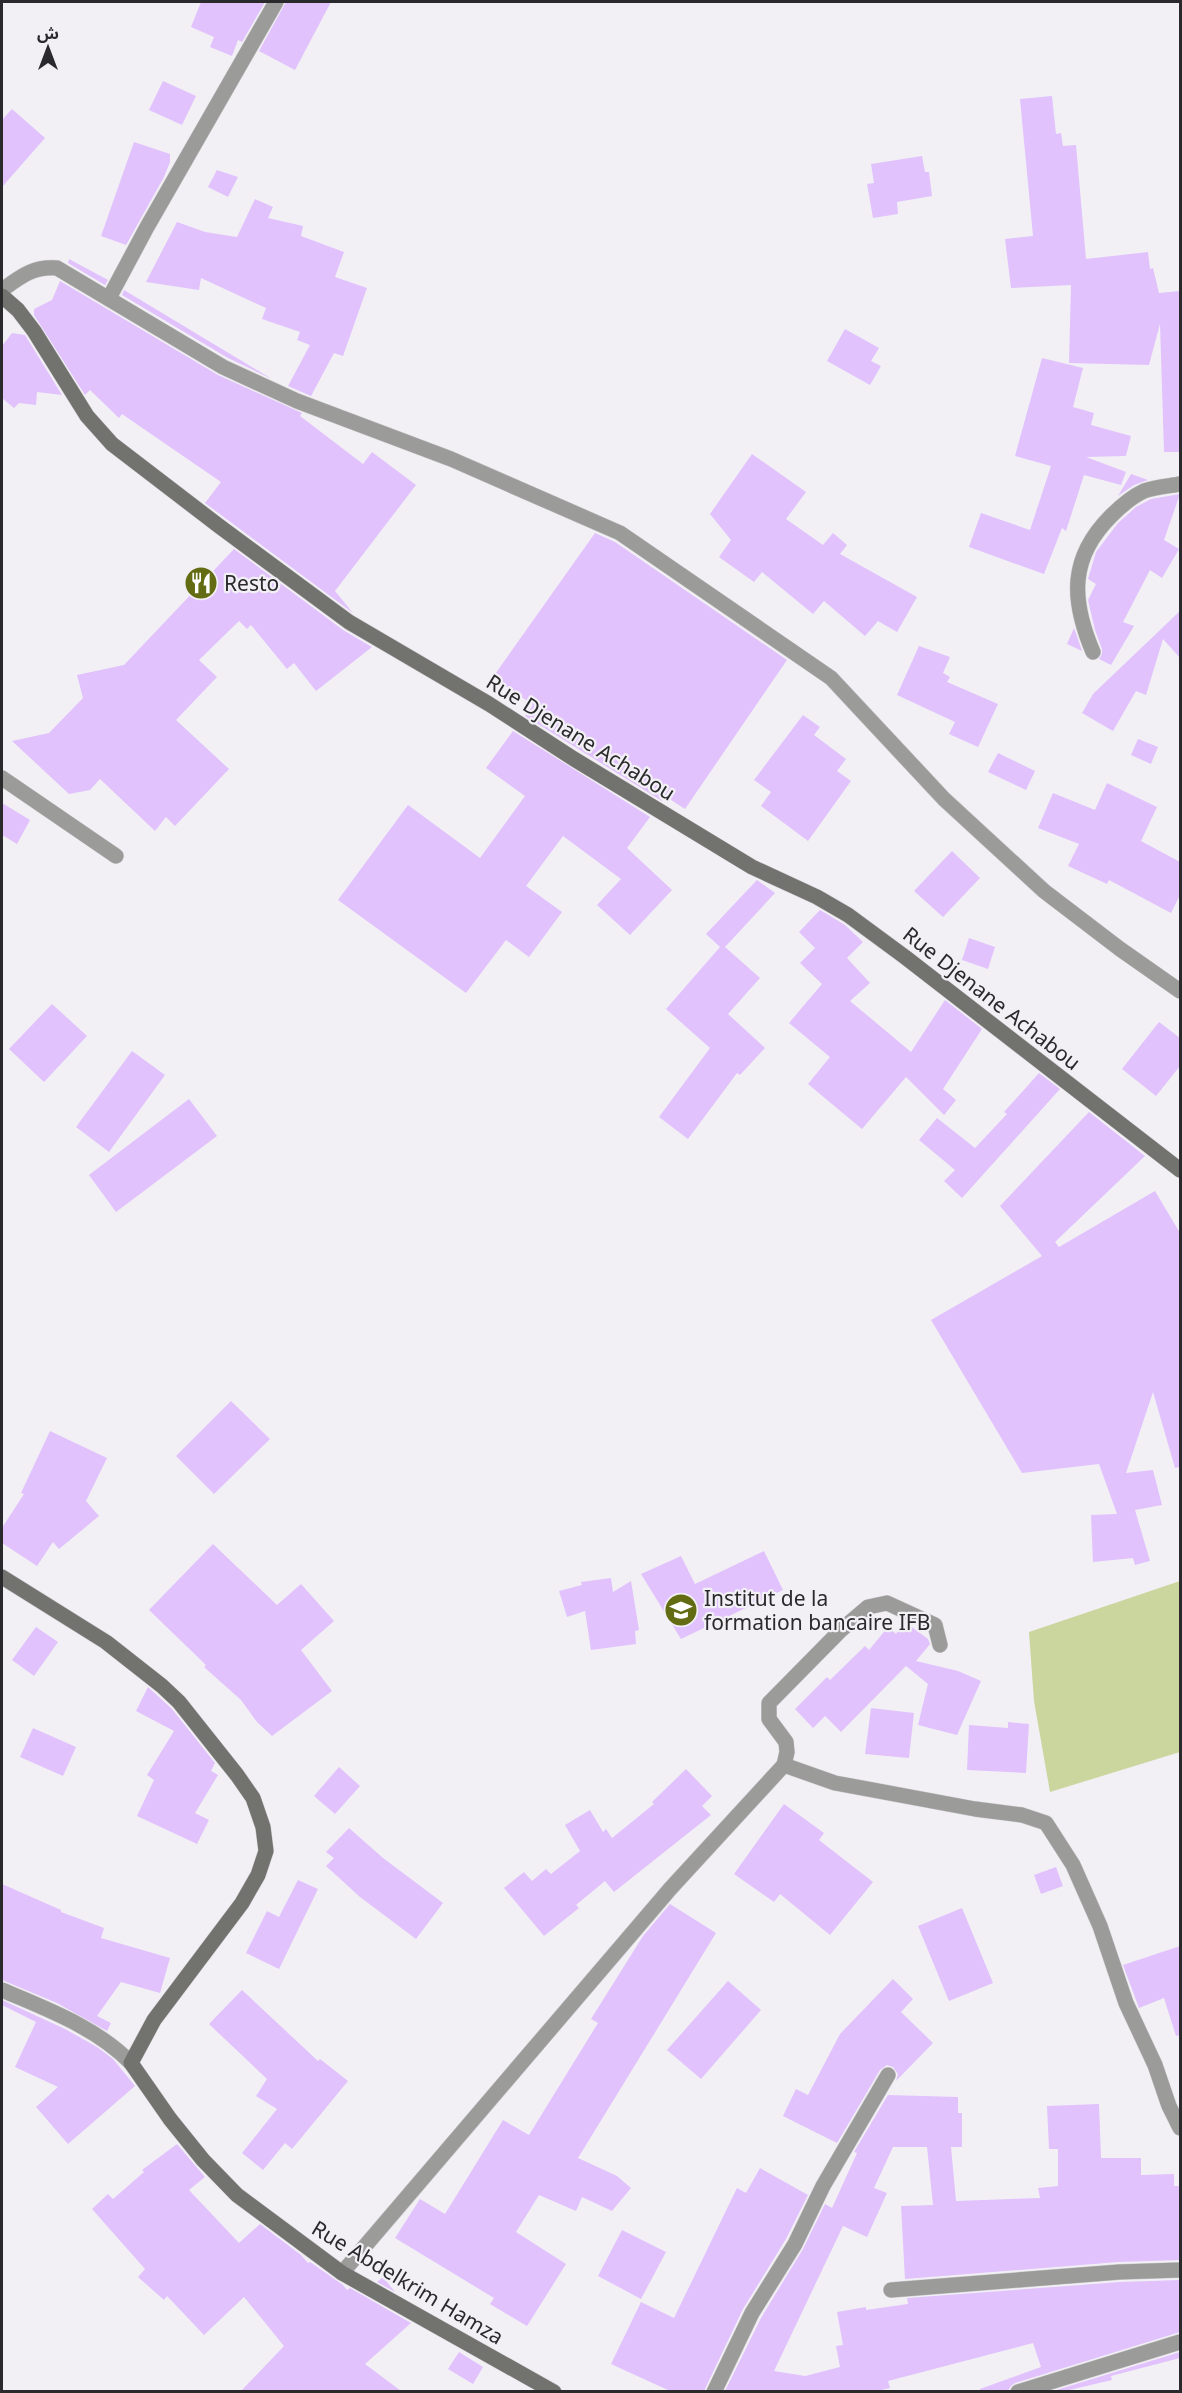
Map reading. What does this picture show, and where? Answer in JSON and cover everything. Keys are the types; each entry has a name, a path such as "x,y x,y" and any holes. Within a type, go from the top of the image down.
{"main road":[{"name":"Rue Djenane Achabou","path":"2,296 18,310 34,331 87,416 112,444 219,526 349,622 489,704 574,759 753,867 848,915 906,957 1180,1170"},
{"path":"2,1577 106,1642 179,1702 253,1798 263,1827 266,1851 258,1875 242,1903 154,2020 131,2063"},
{"name":"Rue Abdelkrim Hamza","path":"131,2063 170,2119 203,2160 237,2196 342,2273 554,2391"}],"street":[{"path":"110,297 147,227 276,2"},
{"path":"2,290 28,271 46,267 57,268 110,297 223,367 297,401 451,459 620,533 831,678 944,799 1044,891 1180,991"},
{"path":"1093,652 1082,623 1077,597 1077,580 1088,544 1103,524 1125,502 1146,490 1180,484"},
{"path":"2,778 116,856"},
{"path":"342,2273 670,1889 784,1766 787,1752 786,1742 770,1719 769,1703 840,1630 868,1607 887,1603 935,1625 940,1645"},
{"path":"784,1766 835,1783 975,1809 1022,1815 1046,1823 1072,1865 1100,1926 1126,2003 1155,2065 1169,2106 1180,2128"},
{"path":"2,1990 60,2016 114,2045 131,2063"},
{"path":"714,2391 752,2313 795,2244 823,2186 888,2075"},
{"path":"891,2290 1119,2272 1180,2270"},
{"path":"1018,2391 1180,2342"}],"green space":[{"path":"1180,1581 1180,1752 1050,1792 1034,1701 1029,1632"}],"building":[{"path":"201,2 265,2 242,42 238,40 232,56 210,47 214,37 191,27"},
{"path":"286,2 331,2 295,70 259,51"},
{"path":"163,81 196,96 182,125 149,110"},
{"path":"1052,96 1056,134 1061,133 1063,146 1076,145 1086,259 1148,252 1150,269 1153,268 1159,293 1180,291 1180,452 1164,452 1160,324 1149,365 1069,363 1071,285 1011,288 1005,239 1033,236 1020,99"},
{"path":"12,109 45,138 2,187 2,120"},
{"path":"134,142 170,154 170,162 126,245 101,236"},
{"path":"922,156 925,172 929,172 932,196 897,202 898,214 873,218 867,184 874,183 871,164"},
{"path":"217,170 238,177 228,197 208,187"},
{"path":"255,199 273,207 268,218 303,226 301,236 344,252 335,277 367,288 343,356 334,353 311,396 288,386 310,345 297,340 300,332 262,319 266,308 201,278 199,290 146,282 177,222 205,232 237,237"},
{"path":"69,259 108,280 105,285 68,263"},
{"path":"60,281 218,375 302,413 300,416 363,464 372,452 416,485 335,591 353,613 205,503 221,482 122,414 119,418 90,390 85,395 34,315 34,309 52,300"},
{"path":"124,290 272,379 228,358 122,295"},
{"path":"845,329 879,348 871,361 881,366 870,385 827,361"},
{"path":"12,333 25,335 62,395 37,392 36,405 19,403 14,408 2,398 2,346"},
{"path":"1042,358 1083,368 1073,407 1094,413 1091,425 1131,436 1126,456 1086,457 1126,472 1121,485 1084,475 1066,531 1062,528 1044,574 969,547 981,513 1030,530 1051,466 1015,456"},
{"path":"752,454 806,492 786,519 823,545 833,533 847,545 840,554 917,597 897,632 878,621 865,636 824,601 813,614 762,572 754,582 719,557 731,540 710,514"},
{"path":"1131,474 1148,480 1134,485 1118,496"},
{"path":"1180,494 1164,540 1179,549 1162,578 1150,570 1123,622 1134,626 1111,665 1099,659 1102,649 1088,600 1096,584 1088,579 1096,552 1118,523 1136,507 1151,499"},
{"path":"595,533 615,542 787,660 685,809 665,796 662,801 525,716 533,705 493,677"},
{"path":"234,549 343,630 372,647 316,691 294,663 287,669 251,625 247,629 239,621 199,660 217,677 176,720 229,769 175,826 166,817 155,831 100,779 90,790 69,794 12,741 49,733 83,698 77,675 124,665"},
{"path":"1180,611 1180,658 1163,639 1146,695 1136,691 1113,731 1082,713 1093,694"},
{"path":"1074,628 1077,636 1082,651 1067,644"},
{"path":"919,646 950,657 943,673 950,677 947,682 998,704 978,747 949,734 955,722 897,695"},
{"path":"803,715 820,727 814,735 846,759 837,771 851,781 808,841 761,806 771,792 754,780"},
{"path":"513,731 650,817 627,848 672,890 630,935 597,905 621,879 563,836 526,886 562,912 529,957 506,940 466,993 338,900 408,805 480,858 525,796 486,768"},
{"path":"1138,739 1158,747 1151,764 1131,755"},
{"path":"998,753 1035,771 1026,790 988,772"},
{"path":"1107,783 1157,807 1141,841 1180,862 1180,895 1171,913 1109,880 1107,884 1068,866 1079,844 1038,828 1053,793 1095,810"},
{"path":"2,803 30,820 17,844 2,835"},
{"path":"952,851 980,878 943,917 914,891"},
{"path":"757,880 775,893 725,947 760,978 728,1014 765,1048 740,1075 737,1073 688,1139 659,1117 710,1048 666,1009 720,947 706,934"},
{"path":"820,910 845,925 863,942 847,958 870,983 850,1001 911,1052 945,1000 982,1029 943,1089 956,1100 944,1115 906,1077 862,1129 808,1084 830,1057 789,1023 822,984 800,963 815,948 799,932"},
{"path":"969,938 995,947 988,969 962,960"},
{"path":"52,1004 87,1036 44,1082 9,1049"},
{"path":"1159,1022 1180,1038 1180,1066 1156,1096 1122,1069"},
{"path":"132,1051 165,1075 109,1152 76,1127"},
{"path":"1039,1073 1060,1089 962,1198 944,1181 955,1170 919,1140 937,1118 975,1148 1007,1114 1004,1112"},
{"path":"189,1099 217,1136 116,1212 89,1175"},
{"path":"1089,1112 1145,1156 1055,1242 1059,1247 1155,1191 1180,1233 1180,1467 1175,1468 1153,1392 1126,1473 1153,1470 1162,1505 1135,1510 1150,1561 1135,1565 1133,1558 1093,1562 1091,1515 1117,1514 1099,1464 1022,1473 931,1320 1042,1256 1000,1206"},
{"path":"231,1401 270,1439 214,1494 176,1456"},
{"path":"50,1431 107,1458 86,1501 99,1516 59,1549 53,1542 37,1566 2,1543 2,1528 24,1494 21,1493"},
{"path":"213,1544 277,1605 301,1584 334,1621 301,1650 332,1691 272,1736 257,1722 241,1700 204,1667 206,1665 149,1610"},
{"path":"764,1551 783,1590 681,1639 641,1574 681,1556 695,1584"},
{"path":"611,1578 613,1592 631,1581 639,1630 635,1631 636,1644 591,1650 585,1611 567,1617 559,1591 582,1585 581,1582"},
{"path":"905,1622 928,1639 930,1644 916,1661 958,1671 981,1681 957,1735 918,1725 928,1684 906,1666 841,1732 825,1716 813,1728 795,1709 827,1677 830,1680 865,1646 869,1650 888,1627 896,1634"},
{"path":"36,1627 58,1642 34,1676 12,1660"},
{"path":"148,1687 172,1709 215,1763 211,1771 218,1775 195,1813 209,1820 197,1844 137,1816 154,1780 147,1775 174,1731 136,1711"},
{"path":"871,1708 914,1713 909,1758 865,1754"},
{"path":"1008,1722 1029,1724 1026,1773 967,1770 969,1725 1008,1728"},
{"path":"33,1728 76,1747 63,1776 20,1757"},
{"path":"339,1767 360,1786 335,1814 314,1796"},
{"path":"686,1769 712,1796 702,1806 711,1815 614,1892 605,1881 576,1905 579,1908 544,1936 504,1888 524,1872 532,1881 546,1869 551,1874 580,1851 565,1825 590,1810 603,1832 606,1829 612,1838 654,1804 652,1802"},
{"path":"784,1804 824,1833 819,1840 873,1882 830,1935 780,1894 774,1902 734,1874"},
{"path":"349,1828 383,1858 443,1903 416,1939 360,1897 326,1866 334,1858 326,1852"},
{"path":"1056,1867 1063,1886 1041,1894 1034,1875"},
{"path":"298,1880 318,1889 279,1969 246,1953 267,1911 279,1917"},
{"path":"2,1884 61,1910 61,1912 104,1928 101,1938 170,1958 160,1993 121,1982 97,2016 111,2023 107,2031 57,2003 2,1980"},
{"path":"670,1904 716,1933 578,2158 617,2176 631,2188 612,2211 582,2197 576,2211 539,2195 516,2232 566,2264 527,2326 490,2304 494,2298 395,2238 420,2199 445,2214 503,2120 529,2135 598,2023 591,2019 643,1936"},
{"path":"962,1908 993,1983 949,2001 918,1926"},
{"path":"1180,1946 1180,2035 1176,2036 1164,1998 1139,2008 1123,1965"},
{"path":"893,1979 913,1999 901,2012 933,2043 896,2081 898,2074 893,2067 887,2065 880,2070 837,2143 783,2116 796,2089 808,2095 840,2034"},
{"path":"728,1981 761,2010 701,2079 667,2050"},
{"path":"242,1990 318,2061 320,2059 348,2081 292,2149 285,2143 263,2170 242,2153 277,2109 256,2096 267,2079 209,2024"},
{"path":"2,2000 65,2029 97,2047 113,2059 135,2086 68,2144 36,2107 58,2087 15,2067 36,2022 2,2005"},
{"path":"888,2095 958,2097 958,2113 962,2113 962,2147 951,2147 956,2201 1040,2198 1038,2188 1058,2186 1058,2149 1049,2149 1047,2106 1099,2104 1101,2158 1141,2158 1141,2175 1174,2174 1174,2186 1180,2186 1180,2260 1118,2262 905,2279 901,2206 933,2205 927,2147 893,2147 874,2188 887,2193 867,2237 843,2226 774,2371 805,2376 840,2367 836,2346 843,2345 837,2312 908,2304 907,2298 1120,2282 1180,2280 1180,2332 1015,2383 1008,2391 980,2391 980,2389 1041,2367 1033,2343 888,2381 890,2388 877,2391 725,2391 761,2318 803,2249 825,2204 832,2208 857,2153 854,2152"},
{"path":"177,2144 205,2177 189,2190 239,2243 260,2224 308,2263 310,2262 347,2290 350,2288 411,2323 365,2364 401,2391 241,2391 284,2346 244,2297 204,2335 167,2296 164,2300 138,2277 145,2269 92,2209 108,2194 113,2199 144,2172 142,2170"},
{"path":"760,2168 808,2195 786,2239 743,2309 704,2391 670,2391 611,2364 641,2302 674,2318 737,2188 746,2193"},
{"path":"622,2230 666,2252 641,2299 598,2276"},
{"path":"383,2277 395,2292 377,2282"},
{"path":"459,2352 483,2367 473,2384 448,2369"},
{"path":"1180,2352 1180,2358 1111,2376 1112,2380 1065,2391 1053,2391"}],"place":[{"name":"Resto","path":"201,583"},
{"name":"Institut de la formation bancaire IFB","path":"681,1610"}]}
